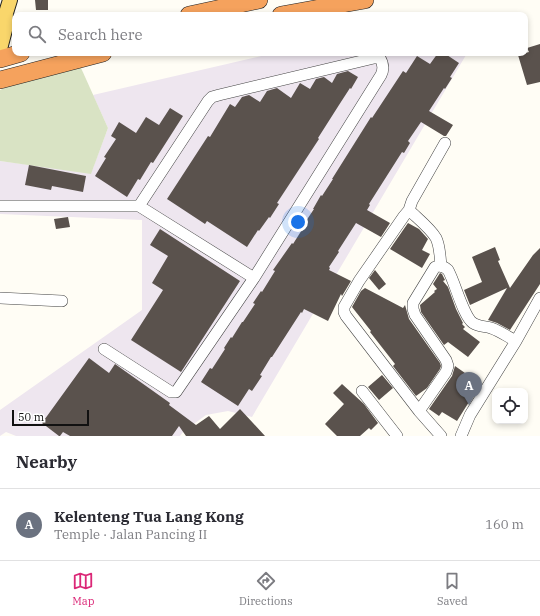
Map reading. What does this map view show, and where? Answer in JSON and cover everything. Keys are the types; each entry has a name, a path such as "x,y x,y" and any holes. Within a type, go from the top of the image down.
{"highway":[{"path":"203,12 260,0"},
{"path":"298,12 364,0"},
{"path":"0,59 12,56"},
{"path":"0,80 91,56"}],"main road":[{"path":"0,49 6,30 4,11"}],"street":[{"path":"104,349 171,392 176,392 254,278 381,75 383,71 382,61 380,58 374,58 219,94 212,98 208,101 139,206"},
{"path":"441,436 419,411 346,316 344,307 359,281 409,210 412,201 445,143"},
{"path":"0,206 139,206 254,278"},
{"path":"409,210 430,230 436,238 441,266"},
{"path":"419,411 446,372 448,366 446,360 415,315 413,309 413,303 435,267 441,266 448,270 468,318 473,323 479,326 492,328 516,341"},
{"path":"0,298 62,301"},
{"path":"461,436 470,415 516,341 540,298"},
{"path":"362,391 397,436"}],"shaded area":[{"path":"261,56 465,56 252,417 228,411 206,415 183,432 180,436 16,436 6,432 0,436 0,410 142,310 142,220 0,214 0,161 91,173 108,128 93,95"}],"green space":[{"path":"77,59 108,128 91,174 0,161 0,90"}],"building":[{"path":"35,0 48,0 48,10 36,10"},
{"path":"540,44 540,82 527,85 518,56 528,56 528,48"},
{"path":"417,56 430,64 436,56 448,56 459,63 450,77 452,78 429,111 453,125 446,136 444,136 421,122 408,141 410,143 404,153 402,152 369,204 370,205 367,210 390,223 381,237 356,223 329,267 329,270 351,281 342,296 341,294 328,321 304,309 271,357 260,375 262,376 252,391 249,389 238,406 201,382 210,368 212,369 231,337 232,338 255,304 253,303 275,271 273,270 292,243 293,244 321,195 322,196 371,117 372,118 403,71 406,73"},
{"path":"348,71 358,77 277,203 279,204 270,218 269,217 259,231 258,230 247,247 207,221 205,224 167,199 208,136 210,137 230,104 235,107 242,97 249,95 260,102 267,91 277,88 291,98 300,83 310,89 316,79 324,77 332,83 337,74"},
{"path":"170,108 183,116 153,163 151,162 140,180 138,179 127,197 95,176 106,158 104,157 116,139 111,136 119,122 136,133 146,117 159,125"},
{"path":"29,165 86,176 83,192 52,186 51,190 25,185"},
{"path":"68,217 70,227 56,229 54,219"},
{"path":"408,223 419,229 428,239 422,250 430,254 422,268 390,249"},
{"path":"160,229 240,281 181,372 131,340 163,290 152,283 168,256 150,245"},
{"path":"495,247 500,260 498,261 510,288 533,255 540,248 540,284 510,330 488,320 507,288 470,305 464,290 482,282 472,257"},
{"path":"375,270 386,284 379,290 369,278"},
{"path":"440,273 445,280 443,281 448,287 463,323 462,324 465,327 463,329 480,342 468,357 448,342 444,345 421,312 420,305 437,289 433,284"},
{"path":"365,288 403,308 405,305 409,319 440,363 440,369 427,388 416,396 393,366 395,364 352,307 361,291"},
{"path":"89,358 109,373 115,364 170,403 169,405 196,425 209,416 220,429 240,409 265,436 186,436 179,426 172,436 70,436 63,432 59,436 42,423"},
{"path":"455,366 465,373 463,377 479,386 457,421 442,412 439,416 429,409 452,376"},
{"path":"382,375 393,388 379,400 368,387"},
{"path":"342,384 364,404 378,423 371,430 369,428 360,436 337,436 325,424 344,404 333,393"}],"place":[{"name":"Kelenteng Tua Lang Kong","path":"469,405"}]}
